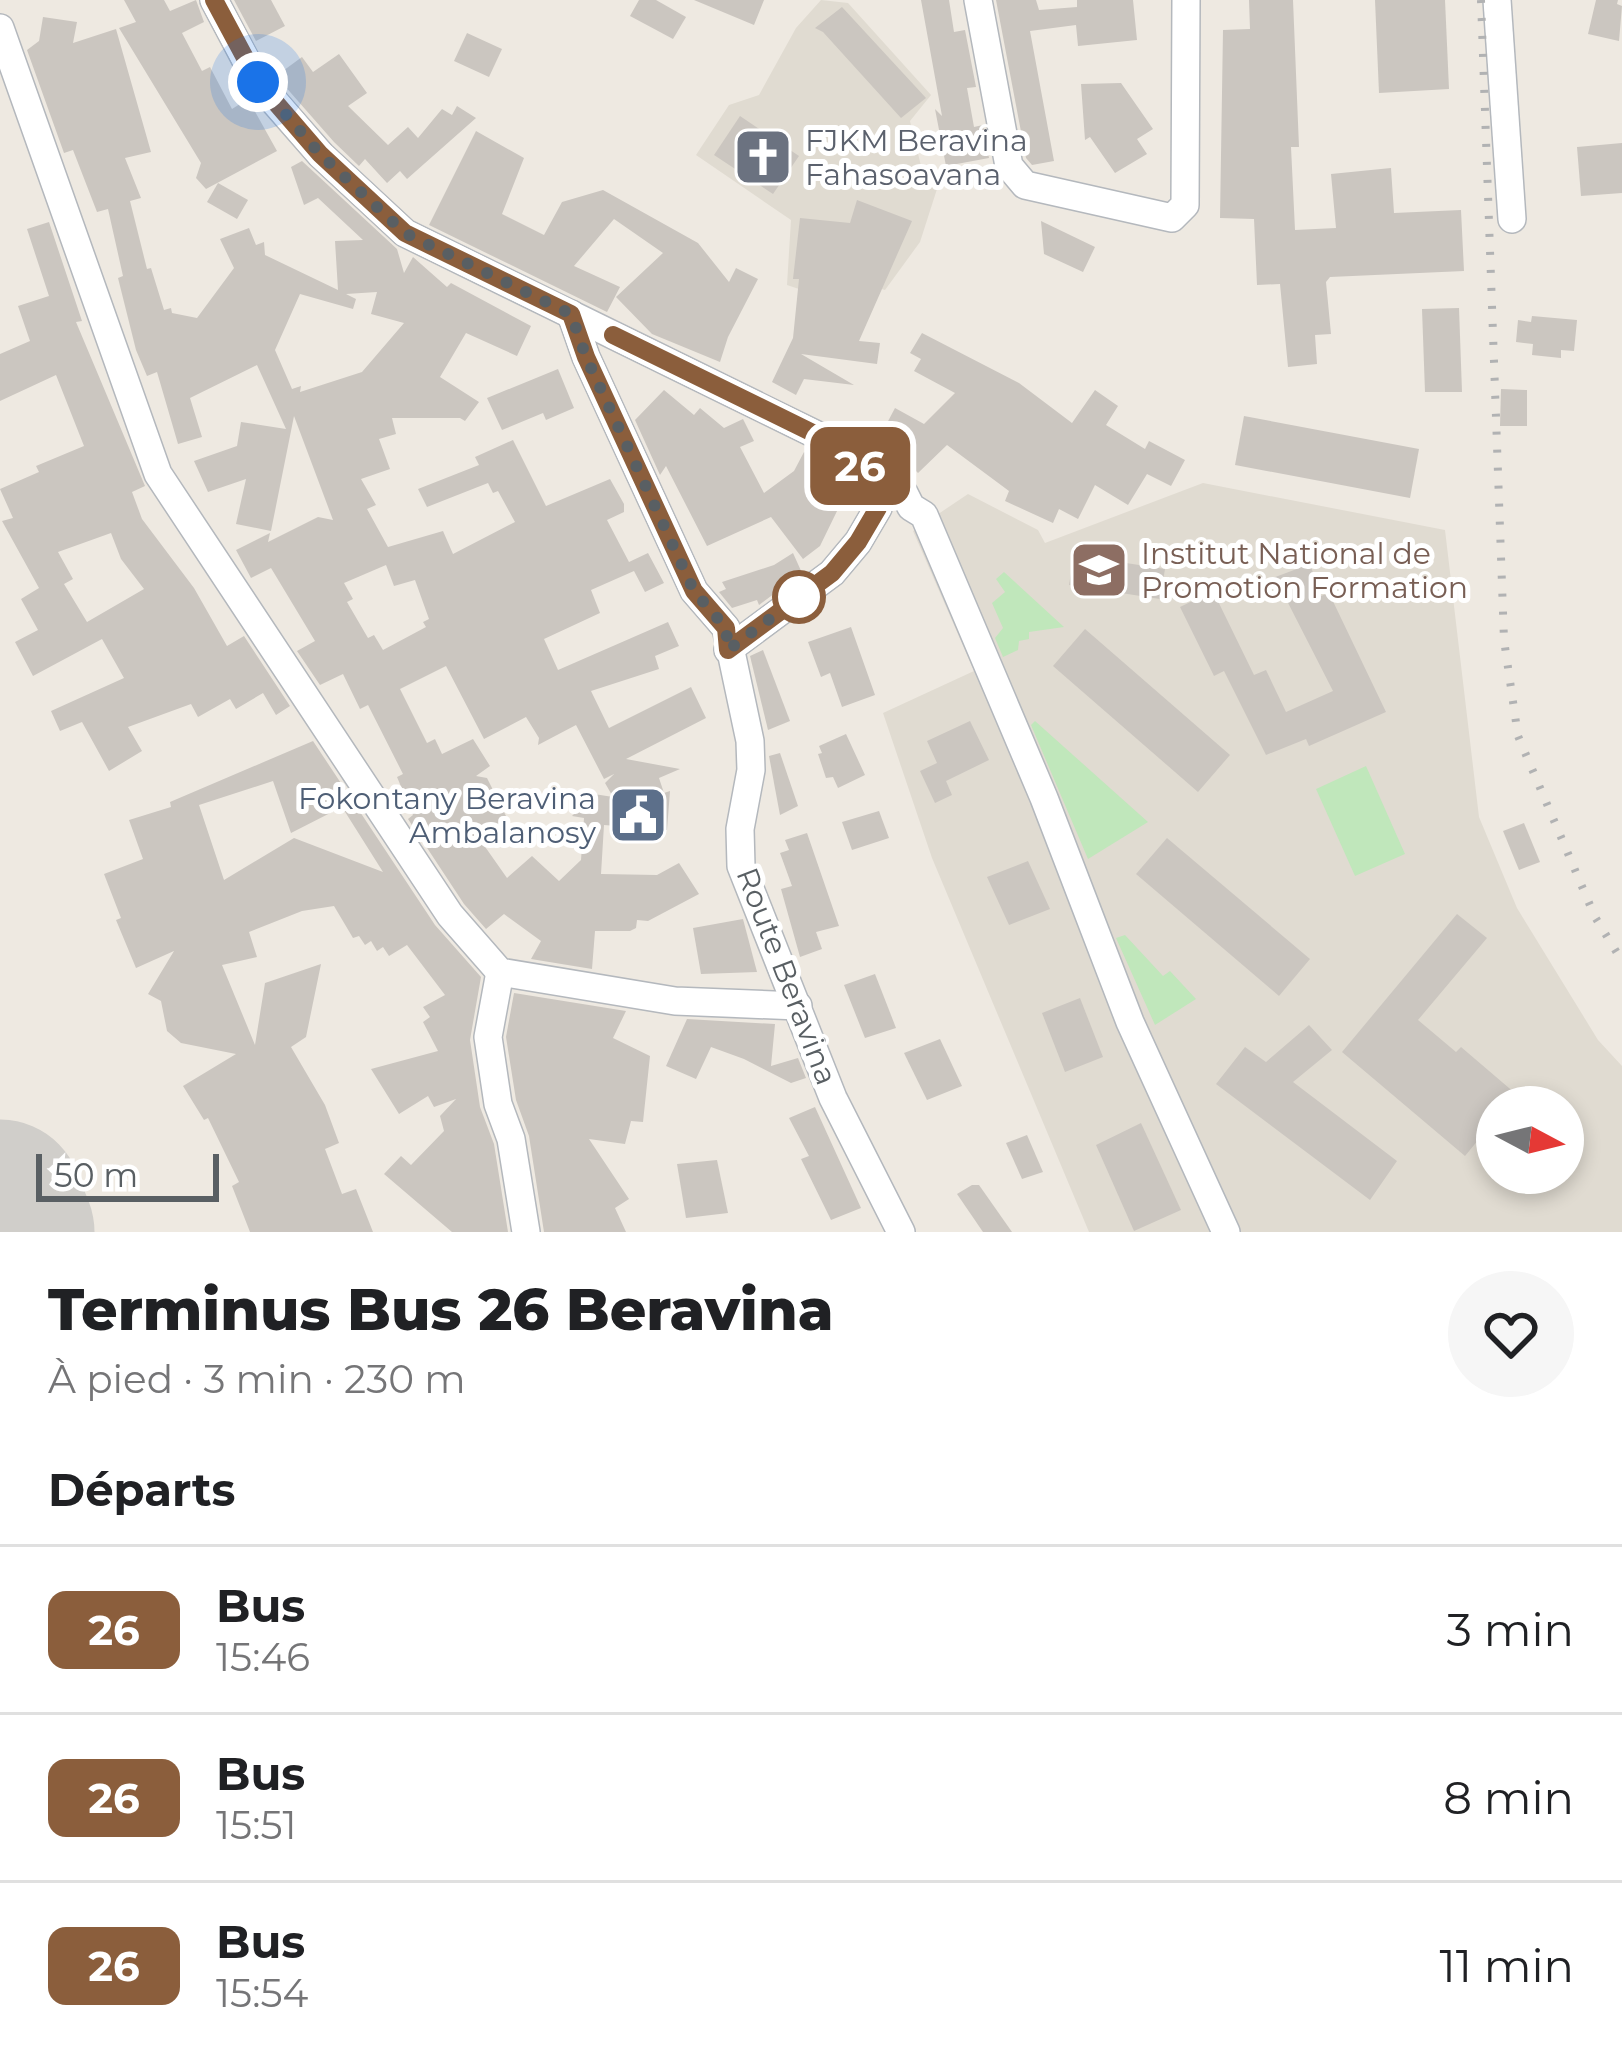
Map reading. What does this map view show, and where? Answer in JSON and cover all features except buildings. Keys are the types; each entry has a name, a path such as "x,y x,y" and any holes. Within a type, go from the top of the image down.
{"street":[{"path":"214,0 258,82 320,154 405,233 823,438 865,470 895,485 911,508 923,515 1044,798 1130,1022 1226,1232"},
{"path":"978,0 1009,166 1025,185 1172,218 1185,205 1186,0"},
{"path":"1497,0 1512,219"},
{"path":"0,28 158,474 450,915 500,972 675,1000 798,1006"},
{"name":"Route Beravina","path":"571,314 586,357 694,591 726,628 750,741 751,770 740,829 741,866 833,1098 901,1232"},
{"path":"728,650 832,573 858,542 878,508 865,470"},
{"path":"500,972 488,1037 526,1232"}],"shaded area":[{"path":"821,0 848,3 931,95 910,121 923,174 937,189 920,242 885,290 856,282 805,291 787,285 791,220 696,155 729,105 759,95 796,28"},
{"path":"1203,483 1445,530 1479,817 1517,908 1598,1040 1622,1066 1622,1232 1089,1232 932,858 883,713 974,671 913,531 968,494 1038,530 1045,543"}],"green space":[{"path":"1004,572 1064,627 1029,632 1029,639 1019,641 1018,650 1003,657 995,638 1003,628 992,603 1005,592 996,579"},
{"path":"1035,721 1148,822 1088,859 1031,725"},
{"path":"1366,766 1405,854 1355,876 1316,789"},
{"path":"1125,935 1163,976 1170,971 1196,999 1155,1025 1116,938"}],"runway":[{"path":"0,1202 12,1232"}],"railway":[{"path":"1481,0 1504,640 1518,736 1595,917 1622,961"}],"bus line":[{"name":"26","path":"214,0 258,82 320,154 405,233 571,314 586,357 694,591 726,628 728,650 832,573 858,542 878,508 865,470 823,438 613,335"}],"place":[{"name":"FJKM Beravina Fahasoavana","path":"763,157"},
{"name":"Institut National de Promotion Formation","path":"1099,570"},
{"name":"Fokontany Beravina Ambalanosy","path":"638,815"}],"route":[{"path":"258,82 320,154 405,233 571,314 586,357 694,591 726,628 728,650 799,597"}]}
